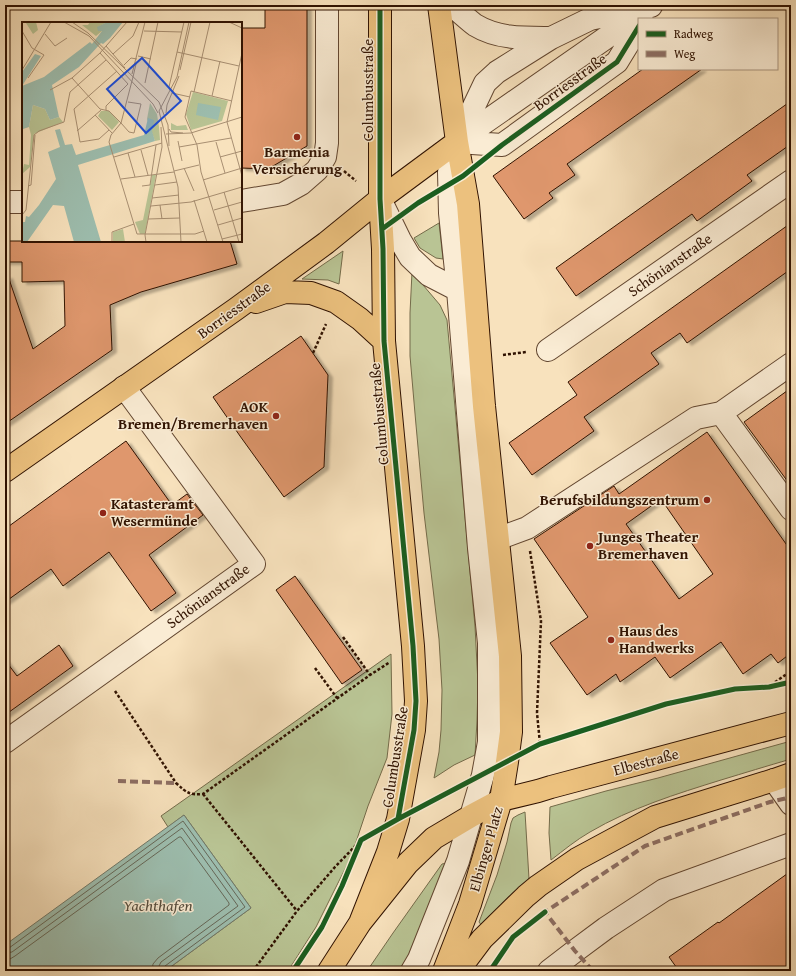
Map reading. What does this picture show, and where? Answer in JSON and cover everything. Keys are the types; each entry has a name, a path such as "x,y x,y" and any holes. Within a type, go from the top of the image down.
{"main road":[{"name":"Columbusstraße","path":"360,923 388,852 398,819 414,730 416,702 413,646 384,341 383,249 380,199 380,5"},
{"path":"439,5 457,142 468,204 484,406 510,656 510,732 501,800"},
{"name":"Borriesstraße","path":"5,471 236,309 326,243 380,199 457,142"},
{"path":"236,309 285,292 311,293 336,302 360,319 384,341"},
{"name":"Elbestraße","path":"501,800 791,723"},
{"path":"458,971 482,939 526,896 577,859 655,817 783,777"},
{"name":"Elbinger Platz","path":"329,971 360,923 408,863 434,838 501,800"},
{"name":"Elbinger Platz","path":"444,971 470,904 501,800"}],"street":[{"path":"242,201 283,194 301,184 321,163 327,143 327,5"},
{"name":"Borriesstraße","path":"451,5 475,24 492,33 514,38 550,38"},
{"name":"Borriesstraße","path":"457,142 649,10"},
{"name":"Borriesstraße","path":"457,142 485,83 497,72 550,38 590,19 649,10"},
{"name":"Borriesstraße","path":"457,142 502,145 617,62 638,28"},
{"path":"412,971 419,959 458,861 483,775 489,742 489,643 479,548 458,290 450,214 450,172 457,142"},
{"name":"Schönianstraße","path":"548,350 791,181"},
{"path":"380,199 410,257 429,274 458,290"},
{"path":"5,202 22,202"},
{"path":"498,539 527,528 696,418 721,413 791,364"},
{"name":"Schönianstraße","path":"5,742 254,564 124,387"},
{"path":"721,413 791,509"},
{"path":"783,777 791,804"},
{"path":"549,971 606,928 664,890 791,844"}],"path":[{"path":"321,163 380,199"},
{"path":"313,353 336,302"},
{"path":"497,356 548,350"},
{"path":"343,636 370,675"},
{"path":"315,668 337,698"},
{"path":"769,687 791,671"},
{"path":"102,672 176,783 186,792 194,794 203,794 375,672"},
{"path":"540,744 666,704 734,689 769,687 791,682"},
{"path":"203,794 297,912"},
{"path":"253,971 297,912 335,866 361,840"},
{"path":"356,854 361,840"}],"green space":[{"path":"439,223 443,259 436,258 420,248 414,238"},
{"path":"343,251 339,284 328,280 302,279"},
{"path":"412,272 440,305 447,320 475,626 478,684 475,755 454,765 434,778 441,730 442,690 439,639 424,513 410,356"},
{"path":"391,654 392,714 387,758 368,806 351,857 316,927 288,971 165,971 251,908 184,815 168,827 161,816"},
{"path":"791,741 791,759 654,802 606,823 590,832 551,860 549,833 550,807"},
{"path":"525,812 529,879 482,926 479,922 497,875 511,823 513,818"},
{"path":"447,863 403,971 367,971 442,864"}],"water":[{"name":"Yachthafen","path":"184,815 251,908 165,971 5,971 5,945"}],"building":[{"path":"265,5 307,5 307,146 268,169 242,168 242,28 265,28"},
{"path":"642,70 701,70 567,164 575,175 549,193 553,198 524,219 493,176"},
{"path":"791,101 791,144 747,175 752,181 697,221 692,214 576,296 556,268"},
{"path":"791,223 791,269 687,343 680,333 651,353 659,364 584,417 594,431 532,475 509,443 577,395 568,382"},
{"path":"5,241 230,242 237,264 141,292 110,305 112,350 5,424 5,277 8,276 33,349 65,326 64,281 22,282 22,262 5,262"},
{"name":"AOK Bremen/Bremerhaven","path":"301,336 328,375 324,467 284,497 213,397"},
{"path":"791,388 791,486 744,422"},
{"path":"707,432 791,551 791,653 778,663 771,654 743,674 721,642 670,678 655,657 620,682 616,674 587,695 550,643 588,617 534,539 614,486 619,494","holes":["661,499 713,574 679,599 626,524"]},
{"name":"Katasteramt Wesermünde","path":"126,441 172,505 187,494 203,515 149,555 176,593 151,611 109,552 63,586 51,569 5,602 5,529"},
{"path":"295,576 362,670 342,684 276,590"},
{"path":"59,645 73,666 5,715 5,660 17,676"},
{"path":"791,871 791,971 679,971 669,957"}],"marked path":[{"path":"118,781 176,783"},
{"path":"593,971 575,951 545,912 645,846 770,802 787,798"}],"cycle path":[{"path":"380,5 380,199 383,249 384,341 413,646 416,701 414,730 398,819"},
{"path":"382,229 418,203 463,176 502,145 617,62 638,28"},
{"path":"293,971 322,927 342,886 361,840 540,744 666,704 735,689 769,687 791,682"},
{"path":"490,971 513,937 545,912"}],"place":[{"name":"Barmenia Versicherung","path":"297,137"},
{"name":"AOK Bremen/Bremerhaven","path":"276,416"},
{"name":"Berufsbildungszentrum","path":"707,500"},
{"name":"Katasteramt Wesermünde","path":"103,513"},
{"name":"Junges Theater Bremerhaven","path":"590,546"},
{"name":"Haus des Handwerks","path":"611,640"}]}
